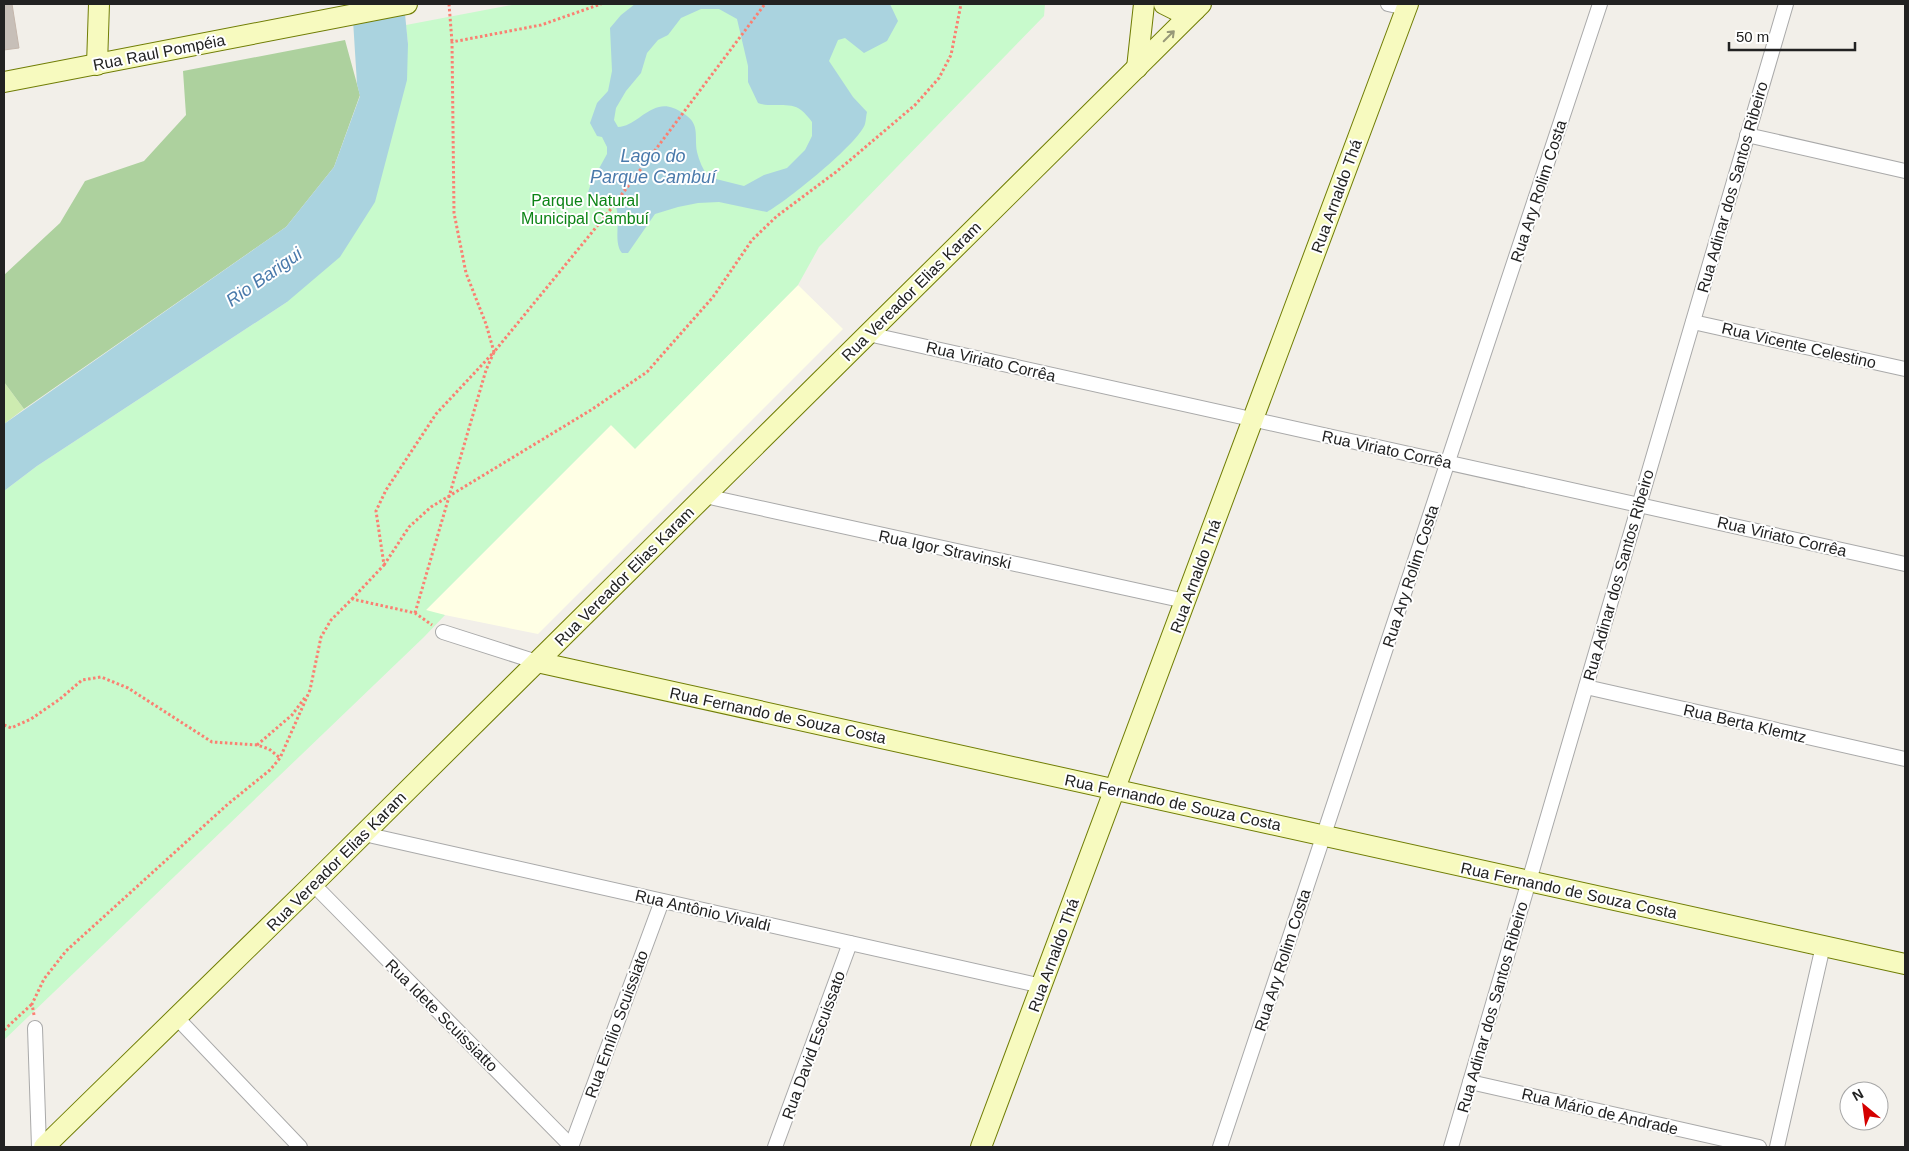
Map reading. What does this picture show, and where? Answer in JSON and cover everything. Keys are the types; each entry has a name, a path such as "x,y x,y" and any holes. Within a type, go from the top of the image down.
{"main road":[{"path":"97,65 99,4"},
{"name":"Rua Raul Pompéia","path":"4,82 407,4"},
{"path":"1137,68 1144,4"},
{"path":"1164,4 1180,12 1198,7"},
{"name":"Rua Arnaldo Thá","path":"981,1147 1253,420 1401,5"},
{"name":"Rua Vereador Elias Karam","path":"44,1147 178,1018 1198,7"},
{"name":"Rua Fernando de Souza Costa","path":"537,662 1905,964"}],"street":[{"name":"Rua Ary Rolim Costa","path":"1220,1147 1600,4"},
{"name":"Rua Adinar dos Santos Ribeiro","path":"1451,1147 1786,4"},
{"path":"1747,135 1905,170"},
{"name":"Rua Vicente Celestino","path":"1693,322 1905,369"},
{"name":"Rua Viriato Corrêa","path":"868,334 1905,564"},
{"name":"Rua Igor Stravinski","path":"705,496 1186,601"},
{"name":"Rua Fernando de Souza Costa","path":"443,632 537,662"},
{"name":"Rua Berta Klemtz","path":"1586,687 1905,759"},
{"name":"Rua Antônio Vivaldi","path":"364,834 1042,986"},
{"name":"Rua Idete Scuissiatto","path":"313,884 571,1147"},
{"name":"Rua Emílio Scuissiato","path":"571,1147 662,901"},
{"name":"Rua David Escuissato","path":"775,1147 850,943"},
{"path":"1777,1147 1823,946"},
{"path":"178,1018 300,1147"},
{"path":"35,1028 39,1147"},
{"name":"Rua Mário de Andrade","path":"1470,1082 1759,1147"}],"path":[{"path":"415,613 486,370 494,352 486,324 466,274 454,213 452,42 449,4"},
{"path":"452,42 541,26 601,4"},
{"path":"384,565 376,511 386,490 436,414 494,352 607,214 765,4"},
{"path":"4,1030 32,1004 44,979 66,951 228,804 270,770 280,758 310,690 321,636 331,620 384,565 409,527 431,507 591,410 647,372 713,297 752,240 777,216 836,172 915,106 939,78 951,55 961,4"},
{"path":"352,599 415,613 443,632"},
{"path":"4,725 11,728 31,719 60,699 82,680 101,677 128,688 212,742 257,745 269,749 280,758"},
{"path":"257,745 292,715 310,690"},
{"path":"32,1004 35,1028"}],"shaded area":[{"path":"798,285 843,329 538,634 425,611 611,425 635,448"}],"green space":[{"name":"Parque Natural Municipal Cambuí","path":"517,4 1045,4 1044,16 819,247 798,285 635,449 611,425 426,610 445,615 424,637 4,1040 4,491 37,466 287,302 408,44 406,25"},
{"path":"345,40 360,95 334,167 286,227 24,409 4,382 4,275 60,223 85,181 144,161 186,115 183,71"},
{"path":"4,382 24,409 4,424"}],"water":[{"name":"Rio Barigui","path":"352,4 404,4 408,44 407,80 375,202 340,257 287,302 37,466 4,491 4,424 286,227 334,167 360,96 357,84"},
{"name":"Lago do Parque Cambuí","path":"635,4 890,4 898,21 887,41 864,53 845,38 838,40 829,61 853,97 867,112 865,124 860,133 821,171 767,212 719,202 698,203 655,214 628,253 622,253 617,238 618,220 615,204 600,198 588,201 586,199 591,183 607,154 607,147 602,137 597,136 590,123 597,103 608,91 612,71 610,28 621,15","holes":["701,9 719,9 737,19 748,66 748,82 758,103 797,107 812,122 812,136 805,150 787,168 764,175 744,186 708,177 698,155 692,120 676,109 662,106 653,109 624,126 618,127 614,120 616,108 626,91 641,73 647,53 658,40 668,35 681,18"]}],"building":[{"path":"4,4 12,4 19,48 4,50"}]}
